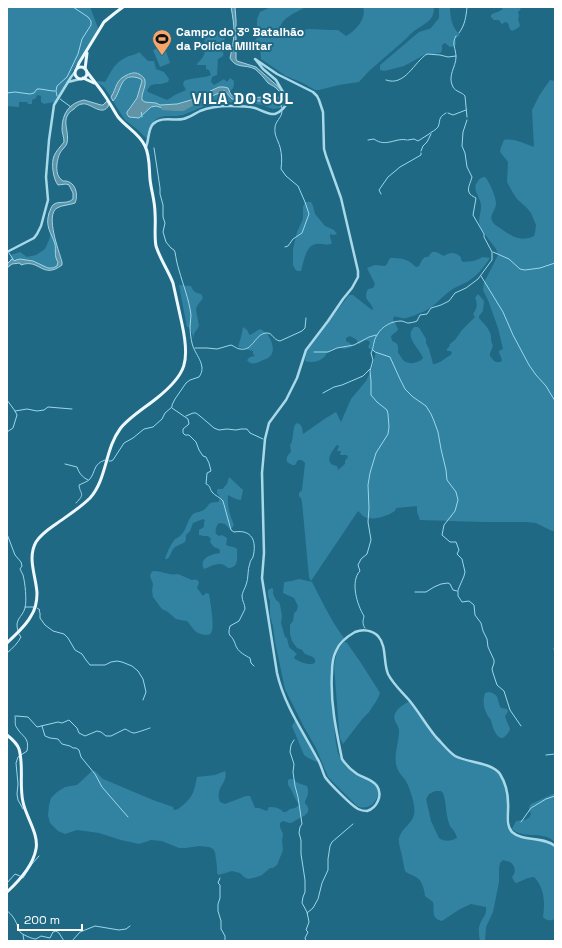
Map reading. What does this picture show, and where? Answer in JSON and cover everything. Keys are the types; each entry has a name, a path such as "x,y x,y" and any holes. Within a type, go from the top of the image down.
{"main road":[{"path":"7,643 29,620 35,606 37,593 32,558 36,542 46,531 85,502 94,493 102,477 115,438 120,429 177,380 186,358 186,341 173,283 156,247 155,206 146,147 137,134 118,117 100,88 95,84 77,77 75,72 104,22 122,8"},
{"path":"81,78 86,75 87,51"},
{"path":"78,68 81,67 86,70 95,84"},
{"path":"7,735 14,742 19,751 22,801 36,838 35,853 28,869 7,892"}],"street":[{"path":"146,147 152,125 162,119 185,119 215,106 254,108 272,114 276,114 284,108 288,101 284,92 276,80 263,69 255,59 277,74 313,92 320,100 323,112 324,149 342,198 358,277 352,288 306,350 297,378 286,400 269,423 265,439 262,473 264,553 262,578 280,684 286,700 327,780 356,808 365,811 369,810 380,797 379,790 370,780 357,774 347,766 342,759 331,686 333,658 336,650 349,636 356,632 373,632 382,643 389,674 435,736 450,752 456,756 490,767 496,770 502,778 507,792 508,818 511,830 516,835 546,841 555,846"},
{"path":"7,252 34,238 41,226 48,200 46,177 52,117 56,102 75,72"},
{"path":"67,83 81,78"}],"shaded area":[{"path":"7,7 90,7 98,28 95,36 55,102 43,104 41,102 41,96 37,95 36,98 32,100 32,104 28,104 27,102 19,102 19,107 7,106"},
{"path":"231,7 235,7 237,61 256,67 282,90 283,97 281,100 274,102 232,99 224,91 192,103 186,107 166,109 156,106 151,107 139,118 129,117 127,112 137,98 142,81 141,79 129,77 122,83 113,101 111,97 120,79 134,73 138,73 145,80 142,100 160,105 177,104 191,100 219,87 228,88 231,95 236,97 262,97 266,99 281,96 280,92 268,83 255,69 235,64 230,58 234,32"},
{"path":"271,7 304,8 291,15 281,24 280,34 309,29 338,30 346,36 356,28 362,20 364,11 363,7 434,7 433,14 426,23 416,29 369,71 359,82 315,90 286,76 261,59 260,48 253,43 257,38 257,19 260,12"},
{"path":"439,7 450,7 452,22 460,35 455,39 455,46 450,47 445,43 442,45 442,51 440,53 424,55 404,66 384,71 380,70 380,65 419,32 431,28 439,18"},
{"path":"503,7 521,7 518,12 520,26 512,31 508,23 505,22 502,24 499,20 494,20 491,17 491,15 501,10"},
{"path":"223,28 225,30 225,40 223,56 218,59 217,75 212,77 211,82 214,85 224,79 227,82 230,78 234,81 232,90 229,91 228,88 177,104 160,105 142,100 141,96 145,84 138,74 129,74 120,79 111,97 104,87 97,82 105,82 114,67 119,62 139,52 148,61 154,61 156,69 164,72 169,79 168,82 151,85 147,90 148,92 167,100 186,90 183,84 184,81 211,75 209,70 206,69 206,65 197,65 204,54 204,36 216,33"},
{"name":"Campo do 3º Batalhão da Polícia Militar","path":"164,46 170,63 160,67 153,50"},
{"path":"133,77 141,79 142,81 137,98 128,109 128,116 139,118 151,107 156,106 166,109 186,107 192,103 224,91 232,99 276,102 281,100 283,95 288,102 280,108 273,109 250,103 212,103 183,115 164,116 156,119 151,125 147,139 125,120 113,101 124,81"},
{"path":"550,80 555,81 555,531 536,523 527,522 420,520 417,512 417,506 396,508 392,513 375,518 367,518 358,511 311,581 309,577 302,502 299,496 299,493 302,490 305,463 302,460 298,460 295,465 287,462 288,456 291,452 290,445 294,427 297,423 300,425 302,427 303,434 336,412 341,422 351,399 366,381 372,368 376,352 368,347 370,343 369,341 366,340 359,344 357,343 357,340 350,336 346,338 346,341 351,344 352,347 333,349 317,361 305,361 307,349 349,295 353,295 372,310 373,309 366,298 366,293 368,289 373,288 375,284 367,268 375,265 385,266 390,258 406,260 416,267 419,266 422,260 425,257 428,257 432,252 436,252 444,256 450,253 455,253 461,257 463,262 474,261 483,257 490,258 474,277 446,294 429,309 406,318 394,317 393,319 398,329 391,336 392,341 398,345 398,353 404,361 412,363 421,360 423,358 411,339 411,331 414,327 418,327 426,339 433,364 440,362 451,355 452,352 447,351 450,344 475,317 473,314 477,306 477,302 475,298 478,294 484,301 483,311 479,318 489,331 493,346 490,356 496,362 502,361 499,351 503,349 498,328 483,290 484,282 498,255 496,249 480,226 479,221 481,205 475,187 481,178 485,177 487,179 496,203 491,218 494,224 517,238 522,239 534,236 536,225 531,213 517,199 507,182 508,162 500,152 504,140 516,141 534,147 532,110 539,96","holes":["337,445 339,446 337,451 341,451 340,455 347,455 348,457 345,464 338,470 337,466 330,463 329,460 332,451"]},
{"path":"84,100 101,105 107,101 109,105 106,109 100,110 89,105 81,104 67,116 66,124 68,138 66,146 59,156 57,172 63,181 67,181 73,185 76,192 76,199 75,203 57,208 52,218 54,234 62,265 50,270 45,270 33,264 21,265 20,263 12,264 7,268 7,264 12,259 15,261 20,259 33,261 48,268 57,266 58,262 55,244 48,226 49,213 52,206 55,204 71,201 73,199 73,193 69,185 58,185 56,182 53,171 53,159 56,152 64,142 62,124 67,110 79,101"},
{"path":"305,202 311,202 315,214 325,226 334,230 337,234 330,234 331,244 315,244 312,246 306,253 301,271 297,271 293,265 293,249 297,232 303,219 303,207"},
{"path":"51,233 55,244 56,259 58,262 57,266 47,268 33,261 10,260 11,255 20,252 27,257 36,255 45,249"},
{"path":"179,285 191,286 193,290 201,294 203,298 196,310 199,326 194,334 194,338 189,327 187,327"},
{"path":"243,327 250,335 260,329 267,334 273,346 271,355 268,358 254,363 250,363 247,360 250,357 255,356 253,351 238,347"},
{"path":"229,477 243,490 241,500 228,495 229,511 234,525 230,529 225,524 219,523 216,527 216,534 227,538 226,545 237,549 236,564 232,568 228,568 222,564 216,564 204,569 204,559 213,554 220,553 220,551 210,542 211,539 208,536 199,535 199,530 204,527 205,520 203,519 193,523 190,531 186,535 185,542 175,547 168,558 165,559 172,543 182,534 193,514 204,510 211,503 219,501 220,497 217,490 223,489 227,484"},
{"path":"153,571 178,574 199,582 197,588 203,596 206,593 209,594 213,627 212,632 209,635 198,633 187,621 176,619 162,609 153,597 153,584 150,576"},
{"path":"299,579 312,582 331,618 344,638 335,653 331,668 335,739 338,754 344,763 352,770 376,783 378,788 377,797 375,802 367,807 362,808 357,806 328,777 316,748 285,689 270,616 268,590 273,589 273,594 279,602 282,616 281,623 284,634 287,638 289,647 297,654 294,657 295,659 307,664 313,664 315,663 315,659 297,648 292,641 290,625 293,621 294,614 298,606 294,598 283,593 285,582"},
{"path":"344,641 361,663 380,693 369,712 343,744 340,738 334,666 337,652"},
{"path":"489,692 497,696 501,708 508,710 505,716 510,729 504,737 501,738 496,734 491,720 485,711 484,697 485,693"},
{"path":"411,701 431,730 449,750 461,758 492,768 501,777 508,798 506,823 511,832 524,838 548,841 555,847 555,919 549,920 543,917 544,902 538,881 534,877 527,878 516,883 512,877 515,872 513,865 510,862 503,860 500,863 499,882 493,912 486,927 485,941 480,941 479,930 486,907 471,904 460,909 442,921 438,920 434,916 433,902 425,896 421,882 417,877 405,871 399,842 399,838 403,830 412,820 414,812 413,801 409,788 396,765 399,731 394,716 399,708","holes":["435,791 441,791 444,797 448,822 457,838 446,841 439,838 431,821 426,799 429,794"]},
{"path":"296,719 318,760 317,762 304,755 292,726"},
{"path":"92,771 95,771 103,779 173,807 174,810 182,806 191,796 197,777 215,775 225,771 225,779 219,793 220,802 225,804 246,796 250,796 255,808 267,811 269,807 273,807 286,812 299,805 288,785 288,780 293,779 298,783 307,786 308,794 305,803 308,812 292,823 283,821 280,823 283,834 283,850 277,865 273,868 270,868 262,875 248,879 240,873 232,871 219,875 217,873 215,852 209,847 199,846 179,848 162,841 151,840 139,844 99,833 77,830 65,834 58,831 50,823 48,815 51,798 65,787 77,785"},
{"path":"555,793 555,842 545,836 523,834 512,829 516,821 525,820 530,816 531,813 529,811 529,807 531,804"}],"waterway":[{"path":"57,96 57,86 67,77 78,54 82,39 91,25 91,21 88,17 73,7"},
{"path":"459,33 465,21 467,7"},
{"path":"456,36 454,44 456,61 451,75 451,83 454,89 465,96 467,117"},
{"path":"386,80 393,81 404,77 427,54 448,57 456,56"},
{"path":"7,93 15,92 30,94 34,93 37,89 55,91"},
{"path":"282,108 283,97"},
{"path":"60,99 71,107"},
{"path":"163,108 183,109 199,100"},
{"path":"138,103 137,108 139,110 142,110 150,105"},
{"path":"141,110 142,117"},
{"path":"448,113 453,115 466,110"},
{"path":"282,111 281,116 275,126 281,153 281,169 286,176 298,186 309,214 302,233 285,247"},
{"path":"408,140 414,139 418,141 435,130 438,127 440,118 446,113"},
{"path":"365,628 363,624 364,616 357,600 355,581 360,571 358,565 361,559 367,554 371,540 368,522 368,485 370,473 376,453 388,434 389,427 387,410 371,395 370,371 373,360 371,353 376,337 382,329 391,323 398,321 408,323 417,321 420,315 427,314 431,308 449,301 455,293 466,288 478,279 492,260 492,252 473,215 476,198 472,196 468,190 472,177 467,167 465,153 462,146 463,132 467,120"},
{"path":"421,151 431,134"},
{"path":"368,140 374,139 383,143 403,139 407,140"},
{"path":"109,461 113,460 124,443 144,429 153,427 162,419 165,413 172,407 175,399 186,383 199,377 202,368 200,360 193,347 190,329 190,309 175,252 166,242 163,232 165,223 154,148"},
{"path":"381,194 379,190 388,177 400,167 421,155 421,153"},
{"path":"493,252 509,259 520,269 525,270 540,268 555,263"},
{"path":"9,253 13,259"},
{"path":"481,276 503,312 529,365 546,386 555,401"},
{"path":"195,348 217,349 231,345 239,349 244,349 248,348 260,336 267,333 271,334 280,341 302,331 305,328 306,318"},
{"path":"314,352 328,352 337,348 354,345 376,335"},
{"path":"373,350 390,357 405,389 426,406 434,421 438,432 447,480 456,492 458,500 455,511 444,525 442,535 450,542 456,542 459,550 457,554 462,559 465,572 458,590 458,596 462,602 469,601 474,605 475,615 481,623 487,639 488,647 494,660 492,669 497,685 504,691 510,710 521,726"},
{"path":"323,393 334,387 363,376 370,369"},
{"path":"7,400 17,415 13,428 7,432"},
{"path":"15,411 27,409 37,411 44,410 48,407 72,409"},
{"path":"172,408 188,419 189,424 183,429 183,433 185,435 189,435 196,442 199,450 203,456 206,457 209,463 211,471 207,473 206,484 209,486 211,491 223,501 231,530 234,532 245,532 252,537 254,546 253,557 250,562 247,582 242,595 245,609 239,621 230,626 229,632 238,649 250,658 251,663 254,666"},
{"path":"186,416 196,413 214,428 219,430 247,429 250,433 263,439"},
{"path":"76,503 82,496 79,485 90,479 98,464 105,460"},
{"path":"65,464 77,467 81,475 88,480"},
{"path":"7,534 15,555 21,562 22,566 20,569 23,575 25,587 26,605 17,624 18,631"},
{"path":"415,592 426,592 441,584 448,583 453,590 457,591"},
{"path":"25,607 34,607"},
{"path":"37,608 40,610 40,618 45,625 53,631 64,634 75,650 82,654 90,665 105,665 117,661 132,666 138,671 143,679 146,692 143,700"},
{"path":"7,653 20,639 21,637 19,634"},
{"path":"15,716 16,727 25,738 28,746 27,751 18,757 16,763 18,784 17,794 18,800 23,809"},
{"path":"16,716 28,717 37,727 58,722 62,723 69,720 77,728 79,733 85,736 97,731 106,736 111,736 125,729 134,733 150,728"},
{"path":"42,726 45,736 58,739 62,744 79,750 81,757 95,774 102,787 128,817"},
{"path":"294,740 291,745 290,752 294,764 293,772 302,824 299,833 305,880 305,892 302,903 307,912 309,922 306,930 308,932 305,938 306,941"},
{"path":"546,755 555,754"},
{"path":"521,822 531,808 546,799 555,796"},
{"path":"307,913 313,908 318,899 322,883 328,870 328,859 332,842 353,824"},
{"path":"23,878 39,856"},
{"path":"7,883 15,874 20,876"},
{"path":"220,878 218,883 220,885 218,911 225,941"},
{"path":"7,911 14,918 20,932 24,935 34,939 41,936 50,938 53,932 56,931 64,941"},
{"path":"72,941 80,932 95,926 119,930 126,929 130,926"},
{"path":"23,935 24,941"}],"place":[{"name":"Campo do 3º Batalhão da Polícia Militar","path":"162,56"}],"district":[{"name":"VILA DO SUL","path":"243,98"}]}
